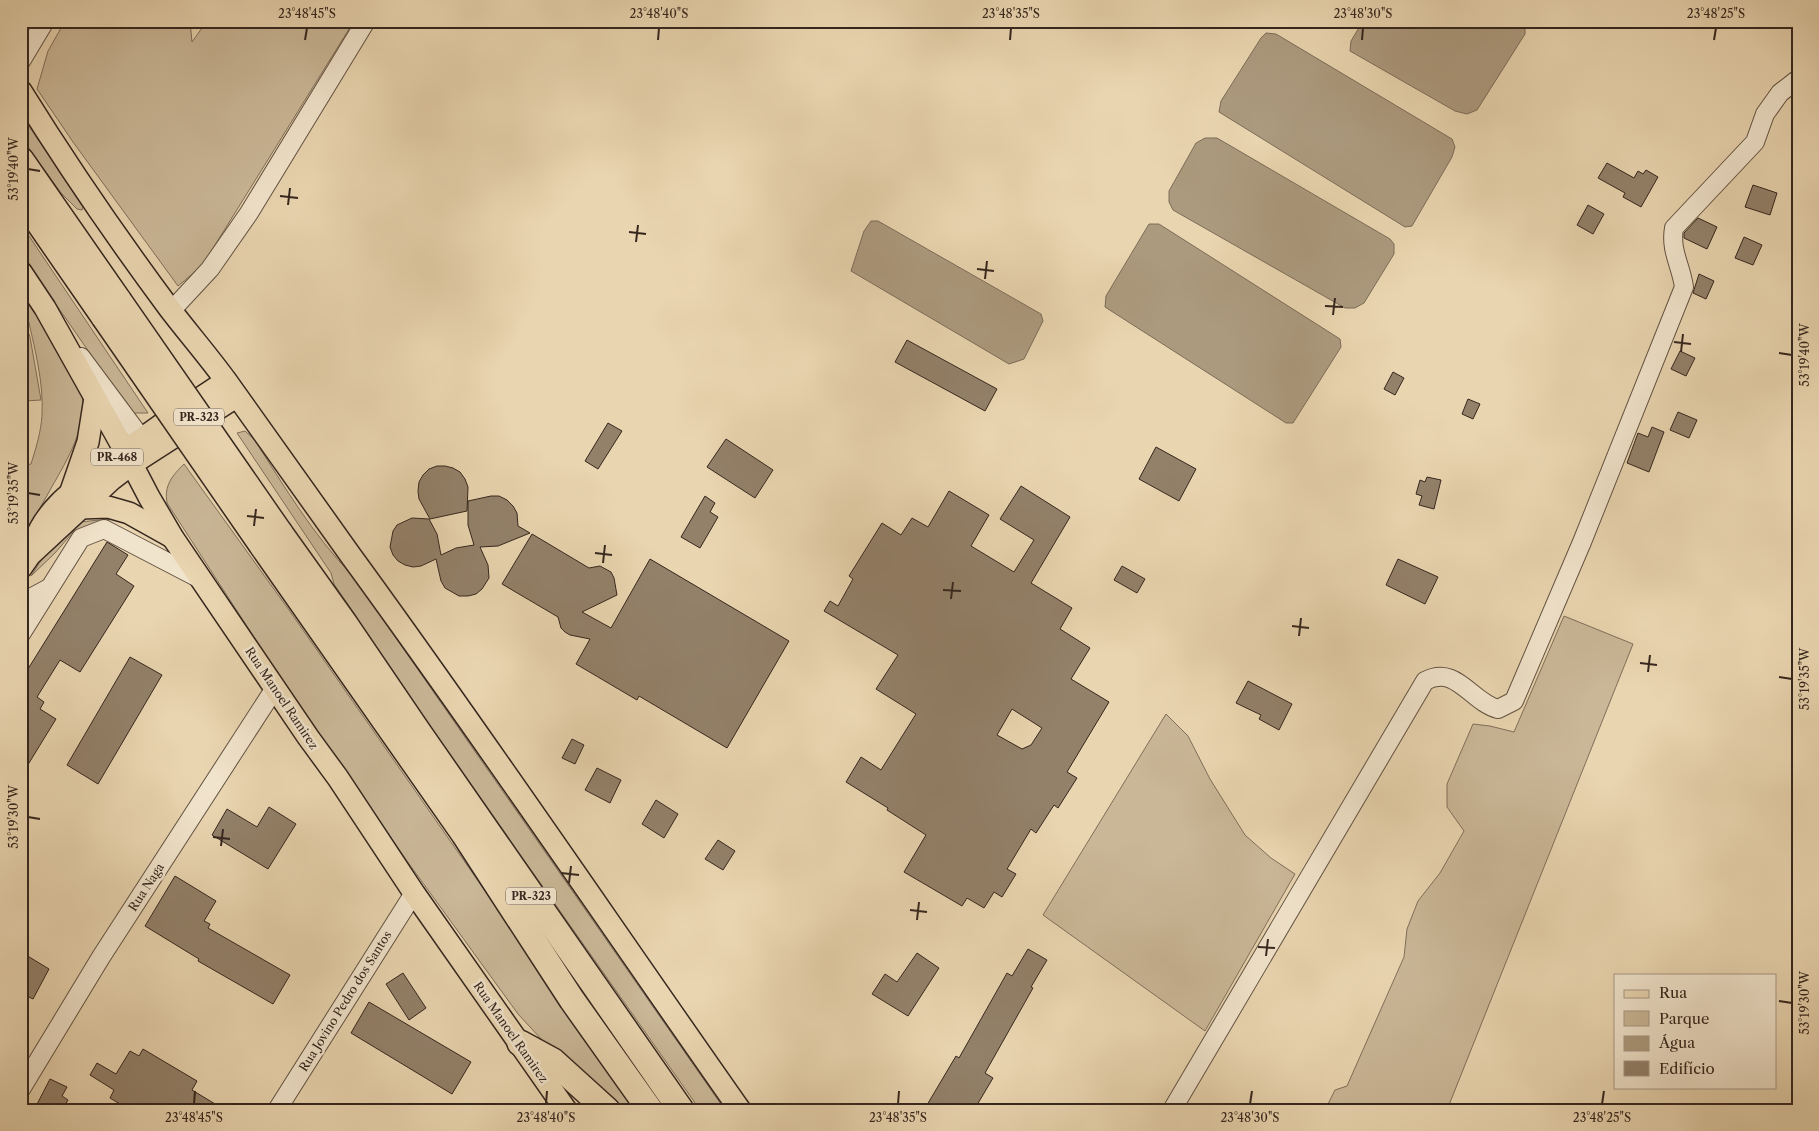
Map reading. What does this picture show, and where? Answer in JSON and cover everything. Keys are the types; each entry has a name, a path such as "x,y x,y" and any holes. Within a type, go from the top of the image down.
{"highway":[{"name":"PR-323","path":"21,160 112,309 271,539 572,1000 650,1110"},
{"name":"PR-323","path":"21,197 112,309"},
{"name":"PR-323","path":"271,539 344,624 681,1110"},
{"path":"520,1043 553,1061 607,1110"}],"main road":[{"path":"21,90 54,143 172,311 231,389 384,601 566,858 740,1110"},
{"name":"Rua Manoel Ramirez","path":"21,272 45,308 95,398 133,451 149,497 173,538 338,778 414,893 566,1110"},
{"name":"PR-468","path":"26,561 75,500 112,480 133,451 231,389"},
{"path":"95,398 88,442 75,500 129,512 173,538"}],"street":[{"path":"21,61 45,21"},
{"path":"172,311 210,269 249,213 366,21"},
{"path":"1172,1110 1424,681 1444,677 1456,680 1489,707 1498,709 1514,701 1582,542 1684,287 1672,242 1674,228 1755,142 1765,114 1780,94 1798,79"},
{"path":"45,308 133,451"},
{"path":"21,634 81,538 104,529 202,580"},
{"path":"21,603 49,588"},
{"name":"Rua Naga","path":"21,1089 101,957 275,688"},
{"name":"Rua Jovino Pedro dos Santos","path":"277,1110 414,893"}],"green space":[{"path":"65,21 190,21 192,42 207,21 354,21 202,266 178,286 73,142 37,89 48,51"},
{"path":"21,114 83,207 82,210 77,209 61,193 21,137"},
{"path":"21,224 148,413 130,411 21,254"},
{"path":"21,292 68,361 81,389 83,400 77,437 21,542 21,466 31,464 41,428 42,402 38,364 27,314 21,305"},
{"path":"21,311 30,337 41,400 24,401 24,373 21,372"},
{"path":"245,431 254,439 312,527 352,575 725,1110 700,1110 448,752 334,584 331,573 237,433"},
{"path":"184,464 289,610 638,1110 623,1110 555,1054 518,1014 407,861 263,651 167,503 166,497 170,481"},
{"path":"109,519 108,525 86,527 74,531 31,576 49,548 80,522"},
{"path":"1564,616 1633,644 1447,1110 1325,1110 1335,1090 1347,1086 1404,957 1407,929 1418,901 1440,873 1464,831 1447,807 1447,784 1473,724 1514,732"},
{"path":"1166,714 1188,736 1210,779 1245,835 1271,858 1295,874 1205,1031 1043,915"}],"water":[{"path":"1363,21 1525,21 1525,34 1477,110 1467,114 1455,111 1350,51 1351,41"},
{"path":"1266,33 1276,34 1452,139 1455,147 1452,157 1412,226 1405,227 1219,112 1221,101"},
{"path":"1205,138 1217,138 1390,239 1394,244 1394,254 1364,303 1355,308 1345,308 1173,210 1169,202 1169,191 1196,143"},
{"path":"871,221 878,221 1041,314 1043,321 1024,359 1009,364 851,271 864,231"},
{"path":"1149,224 1159,224 1340,339 1341,347 1293,423 1286,423 1105,307 1106,296"}],"building":[{"path":"1607,163 1634,178 1638,171 1643,174 1646,170 1658,177 1641,207 1623,197 1625,193 1598,178"},
{"path":"1753,185 1777,193 1770,215 1745,207"},
{"path":"1588,205 1604,214 1593,234 1577,225"},
{"path":"1698,218 1717,227 1707,249 1684,238 1684,233"},
{"path":"1744,237 1762,245 1753,265 1735,258"},
{"path":"1699,274 1714,281 1706,299 1693,293"},
{"path":"907,340 997,389 985,411 895,362"},
{"path":"1680,351 1695,358 1686,376 1671,369"},
{"path":"1393,372 1404,378 1395,395 1384,389"},
{"path":"1468,399 1480,404 1473,419 1462,414"},
{"path":"1678,412 1697,420 1689,438 1670,430"},
{"path":"608,423 622,431 598,469 585,461"},
{"path":"1652,427 1664,432 1649,472 1627,463 1638,433 1648,437"},
{"path":"726,439 773,470 755,498 707,467"},
{"path":"1156,447 1196,469 1179,501 1139,479"},
{"path":"437,466 453,468 460,472 465,479 468,487 467,511 430,519 419,499 419,482 429,469"},
{"path":"1427,477 1441,480 1434,509 1419,505 1422,496 1416,494 1420,480 1425,482"},
{"path":"1021,486 1070,517 1031,583 1072,608 1060,629 1090,648 1071,679 1109,702 1067,772 1077,778 1058,808 1054,805 1036,833 1031,829 1007,869 1016,874 1002,897 994,892 984,908 967,898 962,906 904,872 926,835 887,810 888,808 846,782 861,757 881,770 916,714 876,689 898,655 824,611 830,601 838,606 853,579 849,576 882,523 901,535 912,518 928,527 949,491 989,515 971,546 1014,572 1034,540 1000,519","holes":["1012,709 1042,728 1031,745 1022,749 997,735"]},
{"path":"499,496 507,500 517,513 518,526 530,533 498,546 480,547 488,565 489,578 482,589 476,594 459,596 445,588 441,581 436,559 421,566 413,567 398,561 393,555 390,547 393,531 397,525 412,518 429,519 437,534 441,555 456,548 474,545 468,525 468,501"},
{"path":"705,496 715,503 710,512 718,517 700,548 681,537"},
{"path":"532,534 589,568 600,566 611,572 617,595 582,612 611,628 650,559 789,641 727,748 639,696 637,700 576,664 590,639 570,635 565,632 561,628 558,617 502,584"},
{"path":"107,542 128,555 116,574 134,586 80,672 60,660 37,697 44,702 40,709 56,719 21,776 21,688 27,679 23,677"},
{"path":"1398,559 1438,577 1425,604 1386,585"},
{"path":"1122,566 1145,579 1137,593 1114,580"},
{"path":"130,657 162,675 98,784 67,765"},
{"path":"1248,681 1292,704 1279,730 1259,719 1261,715 1236,703"},
{"path":"572,739 584,745 575,764 562,758"},
{"path":"597,768 621,780 610,803 585,790"},
{"path":"656,800 678,814 664,838 642,824"},
{"path":"269,807 296,824 268,869 212,835 227,809 257,827"},
{"path":"718,840 735,851 723,870 705,859"},
{"path":"175,876 216,901 204,921 210,924 208,928 290,975 273,1004 198,961 199,959 145,926"},
{"path":"1028,949 1047,960 985,1073 993,1078 974,1110 924,1110 956,1056 959,1058 1007,973 1012,976"},
{"path":"917,953 939,968 908,1016 872,994 885,974 897,982"},
{"path":"26,955 49,969 33,999 21,993 21,964"},
{"path":"403,973 426,1008 409,1020 386,984"},
{"path":"369,1002 471,1062 452,1094 351,1033"},
{"path":"143,1049 197,1081 192,1090 225,1110 130,1110 110,1098 114,1090 90,1075 97,1063 116,1074 130,1051 139,1056"},
{"path":"50,1079 67,1087 62,1096 68,1100 62,1110 34,1110"}]}
